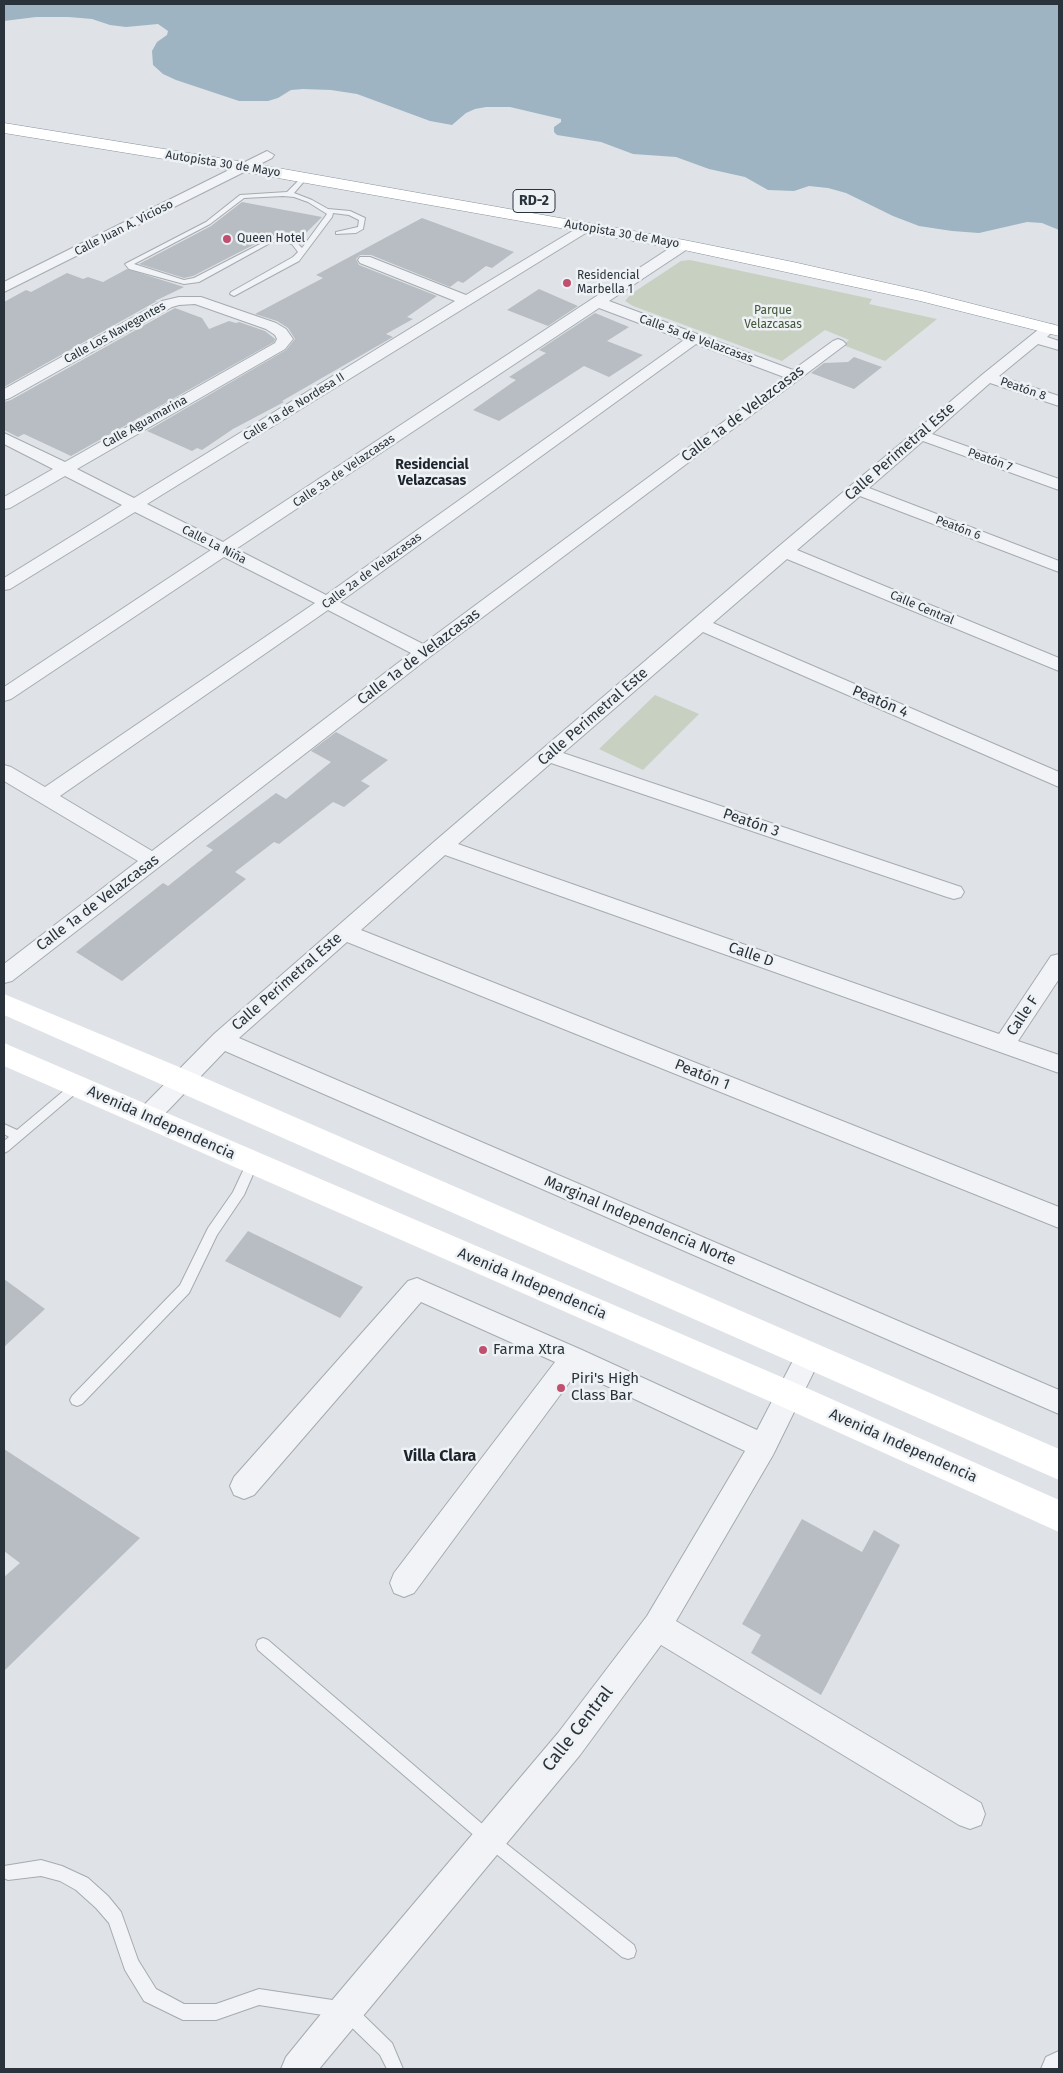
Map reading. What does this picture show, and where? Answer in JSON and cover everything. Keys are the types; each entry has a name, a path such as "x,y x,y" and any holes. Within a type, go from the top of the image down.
{"main road":[{"name":"Autopista 30 de Mayo","path":"4,128 244,167 684,245 885,288 1048,333"},
{"name":"Autopista 30 de Mayo","path":"160,137 344,168"},
{"path":"4,1004 1059,1465"},
{"name":"Avenida Independencia","path":"4,1054 789,1395 1059,1516"}],"street":[{"name":"Calle Juan A. Vicioso","path":"4,288 267,155"},
{"name":"Calle 1a de Nordesa II","path":"4,585 584,228"},
{"name":"Calle 3a de Velazcasas","path":"4,695 684,245"},
{"path":"365,260 466,300"},
{"name":"Calle Los Navegantes","path":"4,395 167,304 179,301 196,300 271,326 281,332 285,339"},
{"name":"Calle 5a de Velazcasas","path":"597,302 794,376"},
{"path":"1048,333 1059,346"},
{"name":"Calle Perimetral Este","path":"147,1117 222,1040 442,846 988,377 1048,333"},
{"name":"Calle Aguamarina","path":"4,504 63,468 280,346 285,339"},
{"name":"Calle 2a de Velazcasas","path":"45,797 327,603 694,339"},
{"name":"Calle 1a de Velazcasas","path":"4,975 424,652 838,344"},
{"name":"Peatón 8","path":"988,377 1059,401"},
{"name":"Peatón 7","path":"920,435 1059,485"},
{"name":"Calle La Niña","path":"4,438 424,652"},
{"name":"Peatón 6","path":"857,488 1059,567"},
{"name":"Calle Central","path":"784,551 1059,665"},
{"name":"Peatón 4","path":"700,624 1059,780"},
{"name":"Peatón 3","path":"548,755 954,892"},
{"path":"4,772 153,861"},
{"name":"Calle D","path":"442,846 1059,1064"},
{"name":"Peatón 1","path":"345,932 1059,1218"},
{"name":"Calle F","path":"1004,1044 1059,962"},
{"name":"Marginal Independencia Norte","path":"222,1040 1059,1402"},
{"path":"244,1486 417,1289 573,1358 763,1446"},
{"name":"Calle Central","path":"298,2069 569,1744 657,1626 763,1446 810,1355"},
{"path":"404,1583 573,1358"},
{"path":"657,1626 970,1814"}],"lane":[{"path":"290,194 304,178"},
{"path":"302,252 294,243 278,239 268,242 196,280 184,282 129,266 134,260 208,223 234,200 242,196 290,194 310,201 329,211 350,212 363,219 361,228 356,231 338,233"},
{"path":"234,294 296,259 330,216 329,211"},
{"path":"4,1148 77,1086"},
{"path":"4,1129 18,1136"},
{"path":"77,1400 185,1290 212,1232 238,1195 252,1163"},
{"path":"263,1645 489,1839 628,1951"},
{"path":"8,1872 41,1868 62,1874 82,1884 116,1918 131,1964 150,1996 183,2012 216,2012 259,1997 346,2010 386,2048 395,2069"}],"green space":[{"name":"Parque Velazcasas","path":"690,260 872,299 869,304 937,319 885,361 843,345 849,340 825,330 782,361 633,306 625,301 631,294 681,261"},
{"path":"655,695 699,714 643,770 599,749"}],"water":[{"path":"4,4 1059,4 1059,230 1042,223 1027,222 979,233 919,226 893,216 846,193 828,188 809,186 794,191 768,190 745,177 709,169 676,157 633,154 601,142 557,135 554,132 554,127 561,122 561,119 510,107 475,109 466,113 452,125 430,121 357,94 331,90 291,90 278,98 268,101 239,101 176,80 163,74 153,65 152,51 157,42 167,35 168,31 158,24 126,27 110,25 92,19 69,17 36,17 4,21"}],"building":[{"name":"Queen Hotel","path":"242,202 322,217 303,236 283,232 265,239 193,276 184,278 139,264 211,226"},
{"path":"422,218 514,252 492,268 486,266 463,283 458,281 450,287 371,255 360,255 356,259 359,265 437,296 407,317 413,319 386,334 393,337 282,401 284,402 233,429 202,450 197,448 192,451 147,431 286,350 295,339 288,328 277,321 255,314 323,278 316,275"},
{"path":"127,269 184,287 155,301 157,301 4,387 4,302 26,290 31,292 67,273 83,279 88,277 103,282"},
{"path":"539,289 578,306 548,326 507,310"},
{"path":"175,308 202,318 209,329 229,321 239,322 265,331 275,339 274,342 71,456 24,434 18,437 4,430 4,402 11,400"},
{"path":"595,313 629,327 607,341 643,355 609,377 584,366 499,421 473,410 516,380 509,377 546,353 539,350"},
{"path":"854,357 882,367 854,389 811,373 824,363 848,362"},
{"path":"336,732 388,760 361,781 370,786 344,807 333,802 279,844 274,842 235,872 246,879 122,981 76,952 163,883 168,886 213,850 206,846 276,793 286,799 331,762 311,751"},
{"path":"248,1231 363,1287 340,1318 225,1261"},
{"path":"4,1279 45,1309 4,1347"},
{"path":"4,1449 140,1538 4,1671 4,1577 20,1563 4,1551"},
{"path":"802,1519 862,1552 874,1530 900,1545 821,1695 751,1653 761,1635 742,1624"}],"place":[{"name":"Queen Hotel","path":"227,239"},
{"name":"Residencial Marbella 1","path":"567,283"},
{"name":"Farma Xtra","path":"483,1350"},
{"name":"Piri's High Class Bar","path":"561,1388"}],"district":[{"name":"Residencial Velazcasas","path":"432,474"},
{"name":"Villa Clara","path":"440,1457"}]}
